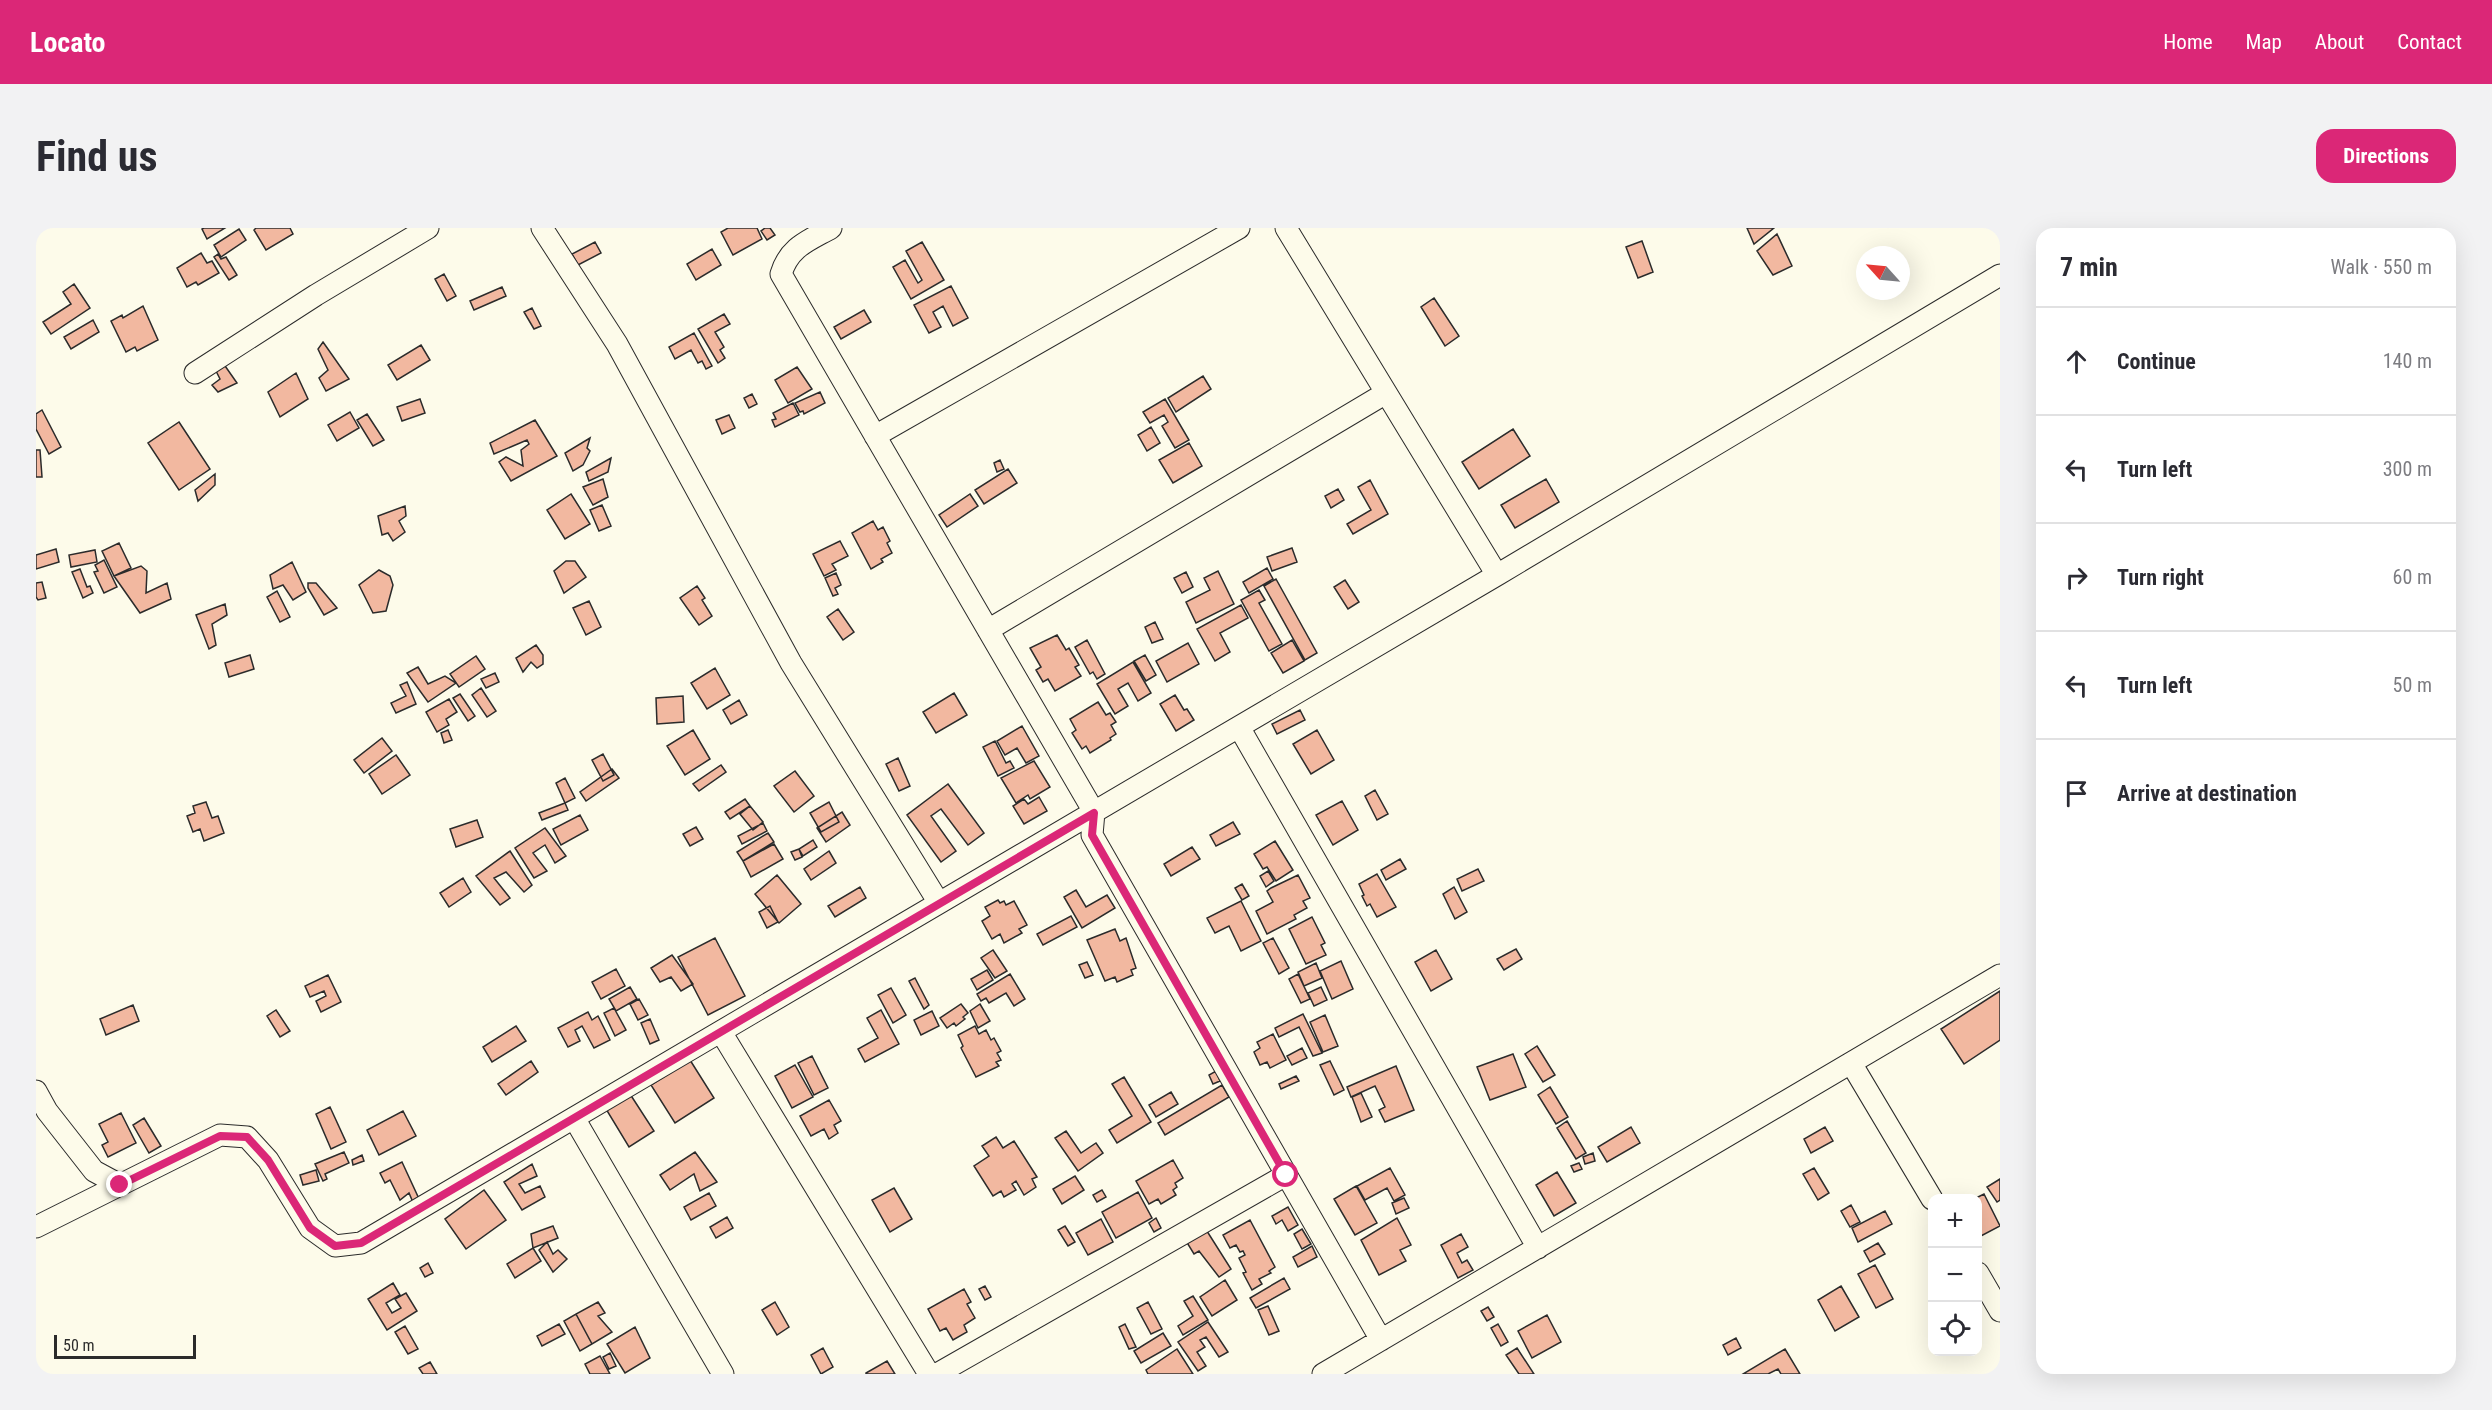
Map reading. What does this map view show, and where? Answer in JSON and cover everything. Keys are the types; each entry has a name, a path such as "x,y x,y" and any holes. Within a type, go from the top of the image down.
{"street":[{"path":"195,373 316,295 428,228"},
{"path":"542,228 617,344 791,663 939,903"},
{"path":"831,228 796,248 785,260 781,274 1094,813 1092,835 1381,1340"},
{"path":"875,436 1239,228"},
{"path":"1286,228 1497,575"},
{"path":"36,1227 220,1136 247,1137 268,1160 310,1228 335,1246 361,1243 1497,575 2000,275"},
{"path":"988,630 1386,393"},
{"path":"1239,727 1538,1248"},
{"path":"1323,1374 2000,975"},
{"path":"721,1032 929,1374"},
{"path":"1851,1063 1929,1194"},
{"path":"36,1091 48,1111 94,1171 120,1185"},
{"path":"574,1118 723,1374"},
{"path":"937,1374 1286,1175"},
{"path":"1982,1281 2000,1311"}],"building":[{"path":"225,228 207,239 202,229"},
{"path":"256,228 290,228 293,234 266,250 254,230"},
{"path":"728,228 757,228 762,239 733,255 721,232"},
{"path":"770,228 775,235 767,240 761,231"},
{"path":"1747,228 1774,228 1754,244"},
{"path":"239,229 246,240 221,257 214,245"},
{"path":"1777,234 1792,266 1773,275 1757,251"},
{"path":"1642,241 1653,272 1638,278 1626,247"},
{"path":"595,242 601,253 578,265 572,254"},
{"path":"922,242 944,280 911,299 893,267 905,260 918,283 922,280 906,251"},
{"path":"712,249 721,265 696,280 687,264"},
{"path":"201,253 207,263 212,261 219,273 198,285 196,282 187,287 177,268"},
{"path":"218,254 221,259 226,257 237,275 229,280 214,257"},
{"path":"444,274 456,296 447,301 435,279"},
{"path":"74,284 90,308 51,334 43,322 71,304 63,292"},
{"path":"951,286 968,318 953,326 943,306 933,312 941,327 929,333 914,305"},
{"path":"502,287 506,296 474,310 470,301"},
{"path":"1434,298 1459,336 1445,346 1421,307"},
{"path":"143,306 158,340 137,351 135,347 126,352 111,321 122,315 123,318"},
{"path":"532,308 541,326 534,329 524,312"},
{"path":"864,310 871,322 841,339 834,327"},
{"path":"724,314 730,324 715,332 724,347 720,350 725,358 718,363 698,329"},
{"path":"93,320 99,332 71,349 64,337"},
{"path":"694,333 712,366 706,369 702,361 698,363 691,350 675,359 669,347"},
{"path":"323,342 349,379 326,391 319,378 328,370 318,349"},
{"path":"421,345 430,360 397,380 388,365"},
{"path":"223,363 237,383 218,392 212,385 220,379 215,369"},
{"path":"797,367 812,389 788,403 775,380"},
{"path":"296,373 308,399 280,417 268,392"},
{"path":"1203,376 1211,389 1176,412 1168,398"},
{"path":"820,392 825,403 804,414 803,411 800,412 795,403"},
{"path":"752,394 757,404 749,408 744,398"},
{"path":"420,399 425,413 402,421 397,407"},
{"path":"1165,399 1189,440 1175,448 1162,426 1168,422 1164,415 1150,423 1143,412"},
{"path":"793,403 799,415 775,427 772,420 776,419 773,413"},
{"path":"42,410 61,447 49,454 36,429 36,414"},
{"path":"350,412 359,428 337,441 328,425"},
{"path":"367,414 384,440 373,446 357,420"},
{"path":"729,415 735,428 722,434 716,420"},
{"path":"535,420 557,456 511,481 499,462 506,457 523,466 521,450 529,444 527,440 494,454 490,443"},
{"path":"179,422 210,469 179,490 148,443"},
{"path":"1151,427 1160,443 1147,451 1138,435"},
{"path":"1513,429 1530,456 1479,489 1462,462"},
{"path":"590,438 587,448 590,451 583,465 573,471 565,453"},
{"path":"1189,443 1202,466 1173,483 1159,460"},
{"path":"36,450 40,450 42,477 36,477"},
{"path":"611,458 608,472 589,481 586,472"},
{"path":"1000,460 1004,469 997,472 994,463"},
{"path":"1008,469 1017,483 984,504 975,490"},
{"path":"215,474 215,485 198,501 195,490"},
{"path":"603,479 608,497 593,505 583,487"},
{"path":"1546,479 1559,502 1515,528 1501,505"},
{"path":"1370,480 1388,514 1353,534 1347,524 1371,510 1358,487"},
{"path":"1338,489 1344,500 1331,508 1325,496"},
{"path":"571,494 590,524 565,539 547,510"},
{"path":"970,494 978,506 947,527 939,515"},
{"path":"602,505 611,526 599,531 590,510"},
{"path":"405,506 406,516 399,521 405,532 393,541 388,533 382,535 378,516"},
{"path":"873,521 878,530 883,527 890,541 887,543 892,553 881,559 883,562 871,569 852,533"},
{"path":"840,541 848,556 832,564 836,570 824,576 813,554"},
{"path":"119,543 131,568 114,576 102,551"},
{"path":"1292,548 1297,562 1272,571 1267,557"},
{"path":"56,549 59,562 36,569 36,555"},
{"path":"95,550 97,562 71,567 69,555"},
{"path":"104,560 117,587 104,593 94,572 98,571 95,565"},
{"path":"566,561 575,561 586,577 564,593 554,571"},
{"path":"292,562 306,592 293,600 283,585 273,589 270,575"},
{"path":"141,566 147,571 146,593 167,583 171,599 140,613 114,576"},
{"path":"1267,568 1273,579 1249,593 1243,582"},
{"path":"80,569 87,587 90,586 93,593 83,598 72,572"},
{"path":"379,570 390,576 393,585 386,611 373,613 359,585"},
{"path":"1218,571 1234,604 1196,623 1186,602 1210,590 1204,578"},
{"path":"1186,572 1193,587 1182,593 1174,578"},
{"path":"836,573 841,585 835,588 838,594 833,596 825,578"},
{"path":"1276,579 1317,653 1305,660 1264,586"},
{"path":"1345,580 1359,602 1348,609 1334,587"},
{"path":"42,582 46,598 38,600 36,583"},
{"path":"308,583 316,583 337,608 324,615 308,588"},
{"path":"697,586 712,616 699,625 680,598"},
{"path":"1259,590 1265,600 1259,603 1282,644 1269,651 1241,600"},
{"path":"277,591 290,617 280,622 267,597"},
{"path":"589,601 601,627 586,635 573,608"},
{"path":"225,604 227,615 212,624 216,645 209,649 196,615"},
{"path":"1241,605 1248,618 1220,633 1230,652 1215,661 1197,629"},
{"path":"838,609 854,632 843,640 827,617"},
{"path":"1155,622 1163,639 1152,643 1145,627"},
{"path":"1057,635 1066,650 1069,648 1079,665 1075,667 1081,676 1055,691 1048,679 1043,682 1036,670 1041,667 1030,648"},
{"path":"1087,640 1105,674 1097,679 1093,672 1090,674 1075,647"},
{"path":"1292,640 1304,661 1283,673 1271,653"},
{"path":"1188,643 1199,664 1167,682 1156,661"},
{"path":"536,645 543,655 543,664 537,668 531,662 523,672 516,658"},
{"path":"250,655 254,669 229,677 225,663"},
{"path":"1145,655 1156,675 1146,681 1134,661"},
{"path":"476,656 485,669 459,687 450,674"},
{"path":"1133,662 1151,693 1138,701 1128,683 1118,689 1128,706 1115,714 1097,684"},
{"path":"418,667 428,684 445,676 456,683 428,702 407,673"},
{"path":"715,668 730,695 707,709 691,683"},
{"path":"495,673 499,682 486,688 481,679"},
{"path":"407,682 416,704 396,713 391,703 406,696 400,685"},
{"path":"481,688 496,711 487,717 472,695"},
{"path":"954,693 967,715 936,733 923,712"},
{"path":"460,694 475,716 468,721 453,698"},
{"path":"1175,695 1184,710 1187,709 1194,720 1176,731 1160,704"},
{"path":"683,696 684,722 657,724 656,698"},
{"path":"449,699 457,712 446,719 449,725 437,732 426,712"},
{"path":"739,700 747,715 731,724 723,710"},
{"path":"1098,702 1106,715 1110,713 1116,722 1111,725 1116,734 1110,738 1111,740 1090,753 1086,746 1082,749 1072,733 1076,730 1070,719"},
{"path":"1300,710 1305,720 1277,734 1272,724"},
{"path":"1022,726 1039,756 1026,763 1017,748 1005,755 997,741"},
{"path":"448,730 452,740 444,743 441,733"},
{"path":"693,730 710,759 685,775 667,746"},
{"path":"1317,730 1334,760 1311,774 1293,744"},
{"path":"382,738 392,751 364,773 354,760"},
{"path":"995,741 1006,763 1010,761 1014,768 998,776 983,747"},
{"path":"603,754 614,775 603,781 592,760"},
{"path":"396,755 410,775 382,794 369,774"},
{"path":"898,758 910,786 899,791 886,764"},
{"path":"1034,761 1050,787 1030,799 1028,795 1016,803 1001,778"},
{"path":"721,765 726,772 699,791 693,784"},
{"path":"612,769 619,778 586,801 580,792"},
{"path":"795,771 814,796 794,812 774,786"},
{"path":"565,778 575,798 565,803 556,783"},
{"path":"948,784 984,833 968,845 941,809 931,816 956,851 941,862 907,815"},
{"path":"1375,790 1388,814 1377,820 1365,796"},
{"path":"1039,797 1047,811 1024,824 1013,806 1024,799 1028,804"},
{"path":"745,799 750,806 730,819 725,812"},
{"path":"1342,801 1358,830 1333,845 1316,815"},
{"path":"206,802 212,818 218,816 224,833 204,841 200,829 193,832 187,816 195,813 193,806"},
{"path":"829,802 839,822 821,832 810,813"},
{"path":"565,803 568,810 542,820 539,813"},
{"path":"750,806 763,822 753,830 740,814"},
{"path":"842,812 850,825 826,842 817,828"},
{"path":"580,815 588,830 561,845 553,829"},
{"path":"477,820 483,837 456,847 450,829"},
{"path":"1233,822 1240,834 1216,846 1210,835"},
{"path":"763,823 767,831 742,844 738,836"},
{"path":"696,827 703,839 690,846 683,834"},
{"path":"545,828 566,856 555,863 545,845 533,853 547,871 534,878 515,848"},
{"path":"768,833 774,842 743,861 737,852"},
{"path":"813,840 817,847 803,856 799,849"},
{"path":"1275,841 1293,870 1276,881 1267,867 1263,869 1254,854"},
{"path":"774,844 783,859 751,877 743,861"},
{"path":"1192,847 1200,859 1171,876 1164,864"},
{"path":"799,849 802,857 795,860 791,852"},
{"path":"510,851 532,885 524,892 506,872 494,878 510,898 500,905 476,876"},
{"path":"829,851 836,863 811,880 804,869"},
{"path":"1400,859 1406,869 1386,880 1381,870"},
{"path":"1478,869 1484,881 1462,891 1457,879"},
{"path":"1268,871 1274,881 1266,887 1260,876"},
{"path":"1377,874 1396,907 1377,917 1370,904 1367,906 1359,884"},
{"path":"777,875 801,904 779,923 755,894"},
{"path":"1298,875 1310,898 1303,901 1307,908 1294,915 1296,919 1267,934 1256,911 1273,902 1267,891"},
{"path":"463,878 471,892 449,907 440,893"},
{"path":"1242,884 1249,896 1242,900 1235,888"},
{"path":"860,887 866,898 835,917 828,906"},
{"path":"1454,887 1467,912 1455,919 1443,894"},
{"path":"1076,890 1086,907 1107,895 1115,908 1082,928 1064,897"},
{"path":"998,900 1000,903 1004,901 1006,905 1014,901 1027,925 1019,929 1022,933 1004,943 1000,934 992,939 982,921 990,916 985,907"},
{"path":"1241,901 1261,941 1241,951 1229,926 1215,933 1207,918"},
{"path":"770,906 778,922 767,928 759,912"},
{"path":"1071,916 1077,927 1043,945 1037,934"},
{"path":"1312,917 1325,943 1321,945 1326,955 1306,964 1289,929"},
{"path":"1115,929 1120,941 1126,938 1136,968 1131,970 1133,975 1117,982 1115,977 1105,981 1087,940"},
{"path":"715,938 745,996 708,1015 678,957"},
{"path":"1273,938 1289,968 1279,974 1263,943"},
{"path":"1516,949 1522,959 1504,970 1497,959"},
{"path":"993,950 1007,971 995,978 981,958"},
{"path":"1436,950 1452,979 1431,991 1415,962"},
{"path":"672,955 693,984 681,991 671,977 660,982 651,968"},
{"path":"1341,961 1353,989 1332,999 1320,971"},
{"path":"1087,962 1093,975 1085,978 1079,965"},
{"path":"1316,963 1322,978 1304,986 1298,972"},
{"path":"616,969 625,986 601,999 592,982"},
{"path":"987,970 993,980 977,990 971,979"},
{"path":"1010,974 1025,999 1014,1006 1006,993 989,1003 986,998 981,1001 977,994"},
{"path":"1298,974 1310,999 1301,1003 1289,979"},
{"path":"328,975 341,1002 321,1012 316,1001 326,996 324,991 310,997 305,986"},
{"path":"915,978 929,1005 924,1009 909,981"},
{"path":"630,987 637,999 616,1011 609,999"},
{"path":"1321,987 1327,1000 1314,1006 1308,993"},
{"path":"891,988 906,1015 893,1023 878,995"},
{"path":"2000,991 2000,1040 1964,1064 1941,1029"},
{"path":"639,999 648,1015 638,1020 630,1004"},
{"path":"961,1004 968,1013 963,1017 965,1019 956,1026 954,1023 947,1028 940,1018"},
{"path":"980,1004 990,1021 978,1028 970,1011"},
{"path":"133,1005 139,1021 106,1035 100,1019"},
{"path":"614,1008 626,1030 615,1036 604,1013"},
{"path":"276,1010 290,1031 280,1037 267,1016"},
{"path":"881,1010 899,1044 865,1062 858,1049 878,1038 867,1018"},
{"path":"932,1011 939,1026 921,1035 914,1020"},
{"path":"588,1012 592,1020 598,1016 610,1040 594,1048 582,1026 575,1030 580,1041 568,1047 558,1028"},
{"path":"1303,1014 1322,1053 1313,1056 1299,1027 1279,1037 1275,1028"},
{"path":"1325,1015 1338,1046 1323,1052 1310,1022"},
{"path":"650,1019 659,1040 650,1044 641,1023"},
{"path":"516,1026 526,1041 492,1062 483,1047"},
{"path":"975,1026 979,1034 986,1030 991,1040 994,1038 1001,1051 997,1053 1001,1060 996,1062 999,1066 976,1077 961,1048 963,1046 958,1035"},
{"path":"1273,1034 1286,1060 1270,1068 1267,1062 1260,1065 1254,1052 1260,1048 1257,1042"},
{"path":"1537,1046 1555,1075 1543,1082 1525,1054"},
{"path":"1302,1048 1307,1058 1292,1065 1287,1056"},
{"path":"1513,1054 1526,1087 1490,1100 1477,1067"},
{"path":"812,1056 828,1088 814,1095 798,1063"},
{"path":"690,1060 714,1098 675,1123 651,1085"},
{"path":"531,1061 538,1072 506,1095 498,1084"},
{"path":"1330,1061 1344,1090 1334,1095 1320,1065"},
{"path":"795,1065 813,1097 792,1108 775,1076"},
{"path":"1396,1066 1414,1110 1385,1122 1379,1110 1385,1107 1375,1086 1351,1097 1347,1087"},
{"path":"1216,1071 1220,1081 1213,1084 1209,1075"},
{"path":"1296,1076 1299,1081 1281,1089 1279,1084"},
{"path":"1124,1077 1151,1122 1117,1143 1109,1130 1132,1116 1112,1084"},
{"path":"1222,1085 1229,1097 1165,1135 1158,1123"},
{"path":"1550,1087 1568,1117 1556,1124 1538,1095"},
{"path":"1171,1092 1178,1104 1156,1117 1149,1105"},
{"path":"1361,1093 1372,1117 1361,1122 1352,1097"},
{"path":"630,1094 654,1131 629,1147 606,1109"},
{"path":"829,1100 841,1121 834,1125 838,1133 829,1139 824,1129 811,1136 800,1116"},
{"path":"330,1107 346,1142 331,1149 316,1114"},
{"path":"403,1111 416,1136 379,1155 367,1130"},
{"path":"121,1113 136,1143 108,1157 102,1145 108,1142 99,1124"},
{"path":"144,1118 161,1146 149,1153 133,1125"},
{"path":"1567,1121 1586,1153 1576,1159 1557,1128"},
{"path":"1631,1127 1640,1143 1607,1162 1598,1147"},
{"path":"1825,1127 1833,1141 1811,1153 1804,1139"},
{"path":"1066,1131 1081,1153 1096,1143 1103,1153 1078,1171 1055,1138"},
{"path":"996,1137 1003,1148 1014,1141 1037,1177 1032,1179 1036,1187 1024,1195 1016,1181 1012,1184 1016,1190 1004,1197 1001,1191 993,1196 974,1166 989,1156 982,1146"},
{"path":"344,1152 349,1163 325,1174 327,1179 323,1181 315,1164"},
{"path":"695,1152 717,1182 700,1191 694,1174 670,1190 660,1175"},
{"path":"1593,1153 1595,1161 1585,1164 1583,1157"},
{"path":"362,1155 364,1161 353,1165 352,1160"},
{"path":"1173,1160 1183,1178 1175,1183 1177,1187 1173,1190 1176,1195 1161,1204 1158,1199 1149,1204 1136,1181"},
{"path":"402,1162 420,1201 415,1207 409,1193 400,1200 390,1180 385,1183 380,1173"},
{"path":"1579,1163 1582,1169 1574,1172 1571,1166"},
{"path":"532,1164 537,1176 519,1184 525,1193 540,1186 545,1197 522,1210 504,1182"},
{"path":"1390,1168 1405,1195 1394,1201 1387,1188 1365,1200 1357,1186"},
{"path":"1814,1168 1829,1193 1818,1200 1803,1174"},
{"path":"316,1170 319,1181 303,1185 300,1175"},
{"path":"1557,1172 1576,1203 1554,1216 1536,1185"},
{"path":"1075,1176 1084,1190 1062,1204 1053,1189"},
{"path":"2000,1179 2000,1200 1997,1202 1987,1187"},
{"path":"1356,1186 1377,1223 1355,1235 1334,1199"},
{"path":"894,1188 912,1219 890,1232 872,1200"},
{"path":"484,1190 506,1220 466,1249 445,1219"},
{"path":"1102,1190 1106,1197 1097,1202 1093,1195"},
{"path":"1138,1192 1152,1218 1116,1238 1102,1212"},
{"path":"709,1193 716,1206 691,1220 684,1207"},
{"path":"1984,1194 2000,1226 1982,1235 1982,1195"},
{"path":"1404,1198 1409,1208 1396,1214 1392,1203"},
{"path":"1851,1205 1860,1222 1850,1227 1841,1211"},
{"path":"1288,1207 1298,1225 1288,1231 1282,1220 1276,1224 1272,1216"},
{"path":"1885,1211 1892,1224 1858,1242 1852,1228"},
{"path":"727,1217 733,1228 716,1238 710,1227"},
{"path":"1156,1218 1161,1228 1154,1232 1149,1223"},
{"path":"1397,1218 1411,1245 1400,1250 1406,1261 1379,1275 1361,1240"},
{"path":"1101,1219 1113,1242 1088,1255 1076,1233"},
{"path":"1250,1220 1275,1267 1269,1271 1271,1273 1259,1279 1262,1284 1252,1290 1243,1273 1246,1272 1239,1258 1245,1255 1243,1251 1240,1252 1236,1245 1230,1248 1223,1235"},
{"path":"553,1226 558,1238 533,1248 531,1234"},
{"path":"1065,1226 1075,1242 1068,1246 1058,1230"},
{"path":"1205,1228 1231,1269 1219,1277 1199,1251 1194,1254 1186,1241"},
{"path":"1302,1229 1311,1244 1302,1249 1294,1234"},
{"path":"1461,1234 1468,1247 1457,1253 1462,1263 1467,1260 1473,1270 1458,1278 1441,1245"},
{"path":"547,1242 553,1254 558,1250 567,1259 553,1272 539,1250"},
{"path":"1878,1243 1885,1254 1870,1262 1864,1251"},
{"path":"1312,1246 1317,1257 1298,1267 1293,1257"},
{"path":"533,1248 541,1261 515,1278 507,1264"},
{"path":"428,1263 433,1273 425,1277 420,1268"},
{"path":"1875,1265 1893,1299 1876,1308 1858,1274"},
{"path":"1284,1278 1290,1289 1256,1308 1250,1298"},
{"path":"1225,1280 1237,1300 1212,1316 1200,1297"},
{"path":"393,1283 400,1295 386,1303 392,1313 401,1308 395,1299 406,1293 417,1311 387,1330 368,1299"},
{"path":"985,1286 991,1297 985,1300 979,1289"},
{"path":"1841,1286 1859,1317 1835,1331 1818,1300"},
{"path":"964,1289 971,1302 967,1304 975,1318 964,1325 967,1332 953,1340 946,1328 940,1331 928,1309"},
{"path":"1193,1296 1208,1320 1183,1335 1178,1326 1193,1316 1184,1301"},
{"path":"598,1302 605,1313 598,1316 612,1332 592,1344 576,1314"},
{"path":"775,1302 789,1327 777,1335 762,1310"},
{"path":"1148,1302 1162,1329 1151,1334 1137,1308"},
{"path":"1268,1306 1279,1331 1269,1335 1258,1310"},
{"path":"1488,1307 1494,1317 1487,1321 1481,1311"},
{"path":"576,1314 592,1344 580,1351 564,1321"},
{"path":"1547,1315 1561,1342 1532,1358 1518,1331"},
{"path":"1208,1322 1228,1352 1219,1357 1206,1337 1200,1340 1205,1347 1197,1352 1206,1366 1198,1371 1178,1342"},
{"path":"559,1324 565,1334 542,1346 537,1336"},
{"path":"1125,1324 1136,1347 1129,1349 1119,1327"},
{"path":"1498,1324 1508,1342 1501,1346 1491,1328"},
{"path":"405,1326 418,1349 408,1354 395,1332"},
{"path":"635,1327 650,1358 625,1373 607,1344"},
{"path":"1163,1333 1171,1346 1141,1363 1134,1351"},
{"path":"1736,1338 1741,1348 1728,1355 1723,1345"},
{"path":"823,1348 833,1367 821,1374 811,1355"},
{"path":"1517,1348 1534,1374 1519,1374 1506,1355"},
{"path":"1177,1349 1193,1374 1148,1374 1146,1370"},
{"path":"1785,1349 1800,1374 1781,1374 1778,1369 1768,1374 1743,1374"},
{"path":"610,1353 616,1366 609,1369 603,1357"},
{"path":"600,1356 610,1374 590,1374 585,1364"},
{"path":"887,1361 895,1374 866,1374 866,1373"},
{"path":"430,1362 437,1374 423,1374 419,1368"}],"route":[{"path":"120,1185 220,1136 247,1137 268,1160 310,1228 335,1246 361,1243 1094,813 1092,835 1286,1175"}]}
